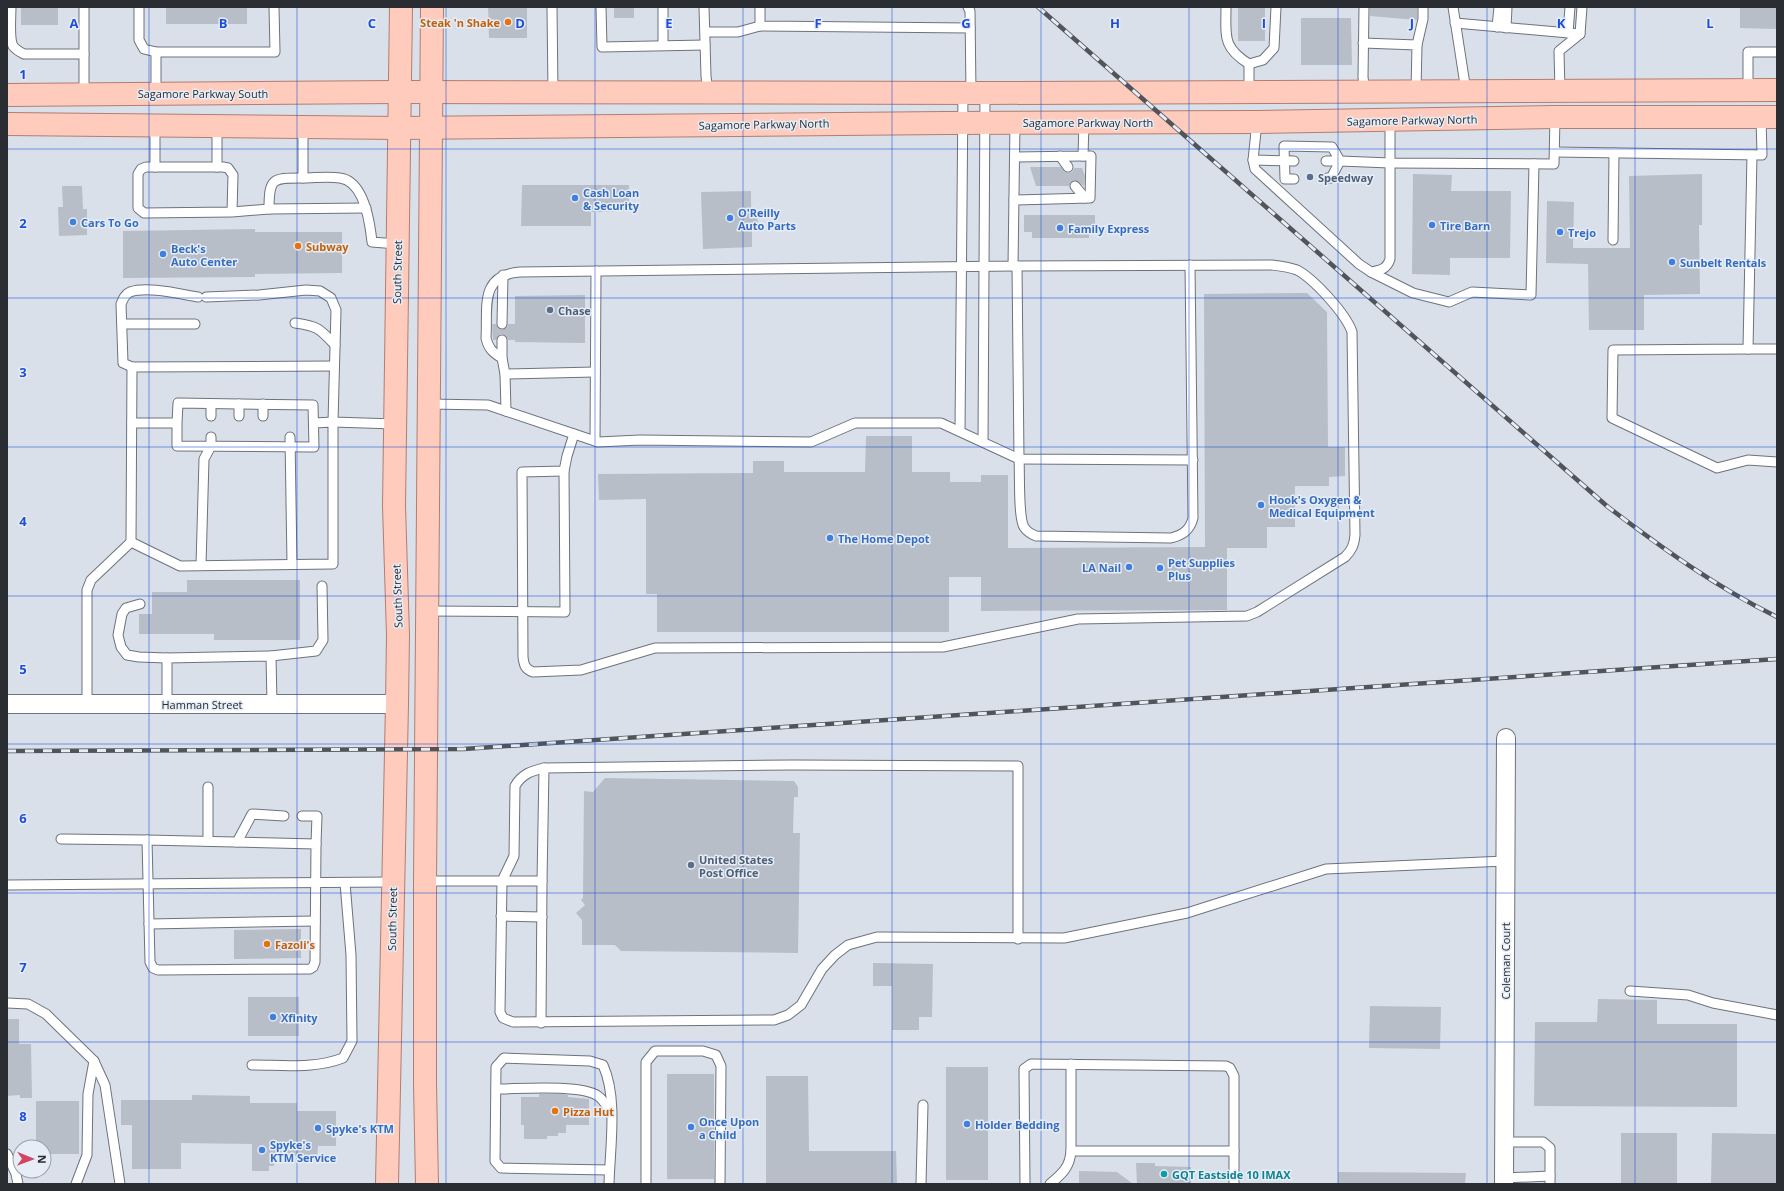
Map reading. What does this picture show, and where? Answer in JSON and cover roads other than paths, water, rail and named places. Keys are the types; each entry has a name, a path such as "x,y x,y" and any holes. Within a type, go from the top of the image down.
{"main road":[{"name":"South Street","path":"387,1184 398,635 394,506 401,7"},
{"path":"427,1184 425,1076 425,881 430,92 432,7"},
{"path":"399,92 973,93 1777,90"},
{"name":"Sagamore Parkway South","path":"7,95 399,92"},
{"name":"Sagamore Parkway North","path":"399,128 985,122 1390,121 1555,117 1769,117"},
{"path":"7,124 399,128"},
{"path":"393,882 425,881"}],"street":[{"name":"Hamman Street","path":"7,704 397,704"},
{"name":"Coleman Court","path":"1504,1181 1506,738"}],"lane":[{"path":"11,7 12,41 13,46 18,51 24,54 84,54"},
{"path":"84,7 84,94"},
{"path":"139,7 139,40 144,49 156,52 275,52 274,7"},
{"path":"552,7 551,47 553,92"},
{"path":"601,7 602,47 706,44"},
{"path":"663,7 663,46"},
{"path":"704,7 706,76 708,92"},
{"path":"760,7 760,26"},
{"path":"968,7 970,11 973,93 985,122 983,442"},
{"path":"1226,7 1226,41 1237,56 1250,64 1263,60 1274,48 1276,7"},
{"path":"1364,7 1363,77 1365,92"},
{"path":"1416,91 1417,45 1423,19 1423,7"},
{"path":"1453,7 1466,91"},
{"path":"1499,7 1502,27"},
{"path":"1502,27 1508,7"},
{"path":"1568,33 1570,7"},
{"path":"1560,91 1559,51 1580,34 1582,7"},
{"path":"1455,23 1580,34"},
{"path":"705,32 738,32 760,26 970,28"},
{"path":"1363,43 1417,45"},
{"path":"156,52 156,94"},
{"path":"1748,90 1748,52 1777,52"},
{"path":"1250,64 1250,92"},
{"path":"960,431 963,123 973,93"},
{"path":"1326,161 1554,164 1555,117"},
{"path":"1554,152 1762,154 1769,117"},
{"path":"1371,272 1382,270 1388,266 1390,259 1390,121"},
{"path":"1083,156 1084,122"},
{"path":"1257,122 1253,160 1256,169 1359,264 1371,272 1413,293 1449,302 1472,292 1532,295 1534,164"},
{"path":"1015,123 1014,200 1019,459 1021,515 1023,526 1029,533 1036,536 1156,538 1179,536 1186,532 1191,526 1193,518 1193,460 1190,265"},
{"path":"155,125 155,166"},
{"path":"217,126 217,167"},
{"path":"303,127 303,178"},
{"path":"1294,178 1285,179 1283,161 1284,146 1332,147 1340,161"},
{"path":"1612,240 1614,153"},
{"path":"1748,349 1752,154"},
{"path":"1060,156 1068,168"},
{"path":"1014,200 1090,198 1091,156 1015,157"},
{"path":"1253,160 1294,161"},
{"path":"1327,178 1331,178 1340,161"},
{"path":"232,212 231,171 223,167 155,166 141,169 138,174 138,208 141,211 149,213 232,212 269,209 366,208"},
{"path":"269,209 269,187 274,181 280,178 341,178 350,181 359,193 366,208 372,242 397,244"},
{"path":"1075,186 1085,198"},
{"path":"502,358 487,345 486,338 489,289 496,280 503,275 520,272 961,266 1272,265 1297,270 1313,282 1345,316 1352,332 1354,544 1352,551 1345,557 1257,612 1247,616 1078,619 944,647 655,648 581,670 538,672 528,670 524,666 523,657 522,472 564,471"},
{"path":"595,441 596,271"},
{"path":"502,324 503,275"},
{"path":"131,542 180,566 334,564 333,422 336,310 330,298 320,291 306,290 259,295 202,297 153,290 130,292 124,297 121,304 123,363 132,367 334,366"},
{"path":"295,323 313,325 323,332 335,345"},
{"path":"122,324 195,324"},
{"path":"502,340 506,411"},
{"path":"1777,349 1613,350 1612,418 1716,468 1748,460 1777,462"},
{"path":"87,704 87,590 91,580 131,542 132,367"},
{"path":"505,374 595,372"},
{"path":"178,403 239,404 263,404 290,410 314,405 314,447 264,447 239,442 211,442 177,446 178,403"},
{"path":"211,404 211,416"},
{"path":"239,404 239,416"},
{"path":"263,404 263,416"},
{"path":"428,404 488,405 595,441 647,440 811,442 855,423 941,423 1019,459 1193,460"},
{"path":"314,423 333,422 395,424"},
{"path":"132,423 177,424"},
{"path":"427,612 565,612 564,471 566,456 574,434"},
{"path":"263,437 264,447"},
{"path":"290,437 292,564"},
{"path":"201,565 204,459 211,442"},
{"path":"140,604 126,608 122,614 118,636 121,647 127,655 167,658 271,656 316,651 323,640 322,586"},
{"path":"271,656 272,704"},
{"path":"167,658 167,704"},
{"path":"1018,939 1018,766 820,765 544,768 530,771 519,780 516,786 514,856 502,881 501,916 500,1012 503,1018 513,1022 541,1023 774,1020 788,1015 801,1005 822,969 834,955 848,945 862,940 877,937 1018,939 1064,938 1187,913 1326,869 1505,861"},
{"path":"541,1023 544,768"},
{"path":"208,788 208,841"},
{"path":"237,842 252,814 284,816"},
{"path":"148,840 150,962 153,968 158,970 310,969 314,967 315,962 317,816 302,816"},
{"path":"61,839 316,844"},
{"path":"425,881 542,881"},
{"path":"252,1065 310,1065 334,1062 344,1058 352,1041 351,955 345,882"},
{"path":"7,885 393,882"},
{"path":"501,916 542,917"},
{"path":"149,924 315,921"},
{"path":"1630,991 1688,995 1713,1003 1777,1015"},
{"path":"7,1003 28,1004 46,1014 94,1061 105,1085 120,1184"},
{"path":"646,1184 646,1062 655,1051 703,1051 716,1055 721,1066 720,1184"},
{"path":"608,1184 609,1170 611,1113 611,1096 609,1078 603,1065 590,1061 504,1058 496,1067 496,1161 501,1168 609,1170"},
{"path":"76,1184 87,1155 88,1094 94,1061"},
{"path":"1025,1184 1024,1069 1031,1064 1071,1064 1226,1066 1230,1068 1234,1076 1234,1184"},
{"path":"1050,1184 1068,1167 1070,1160 1071,1064"},
{"path":"496,1089 572,1090 588,1092 597,1096 605,1103 611,1113"},
{"path":"922,1105 922,1184"},
{"path":"1504,1142 1543,1142 1550,1148 1550,1180 1504,1181"},
{"path":"1071,1151 1234,1151"},
{"path":"7,1154 16,1174 18,1184"}],"railway":[{"path":"1038,7 1608,507 1711,580 1777,617"},
{"path":"7,751 464,749 1777,659"}],"place":[{"name":"Steak 'n Shake","path":"508,22"},
{"name":"Speedway","path":"1310,177"},
{"name":"Cash Loan & Security","path":"575,198"},
{"name":"O'Reilly Auto Parts","path":"730,218"},
{"name":"Cars To Go","path":"73,222"},
{"name":"Tire Barn","path":"1432,225"},
{"name":"Family Express","path":"1060,228"},
{"name":"Trejo","path":"1560,232"},
{"name":"Subway","path":"298,246"},
{"name":"Beck's Auto Center","path":"163,254"},
{"name":"Sunbelt Rentals","path":"1672,262"},
{"name":"Chase","path":"550,310"},
{"name":"Hook's Oxygen & Medical Equipment","path":"1261,505"},
{"name":"The Home Depot","path":"830,538"},
{"name":"LA Nail","path":"1129,567"},
{"name":"Pet Supplies Plus","path":"1160,568"},
{"name":"United States Post Office","path":"691,865"},
{"name":"Fazoli's","path":"267,944"},
{"name":"Xfinity","path":"273,1017"},
{"name":"Pizza Hut","path":"555,1111"},
{"name":"Holder Bedding","path":"967,1124"},
{"name":"Once Upon a Child","path":"691,1127"},
{"name":"Spyke's KTM","path":"318,1128"},
{"name":"Spyke's KTM Service","path":"262,1150"},
{"name":"GQT Eastside 10 IMAX","path":"1164,1174"}]}
